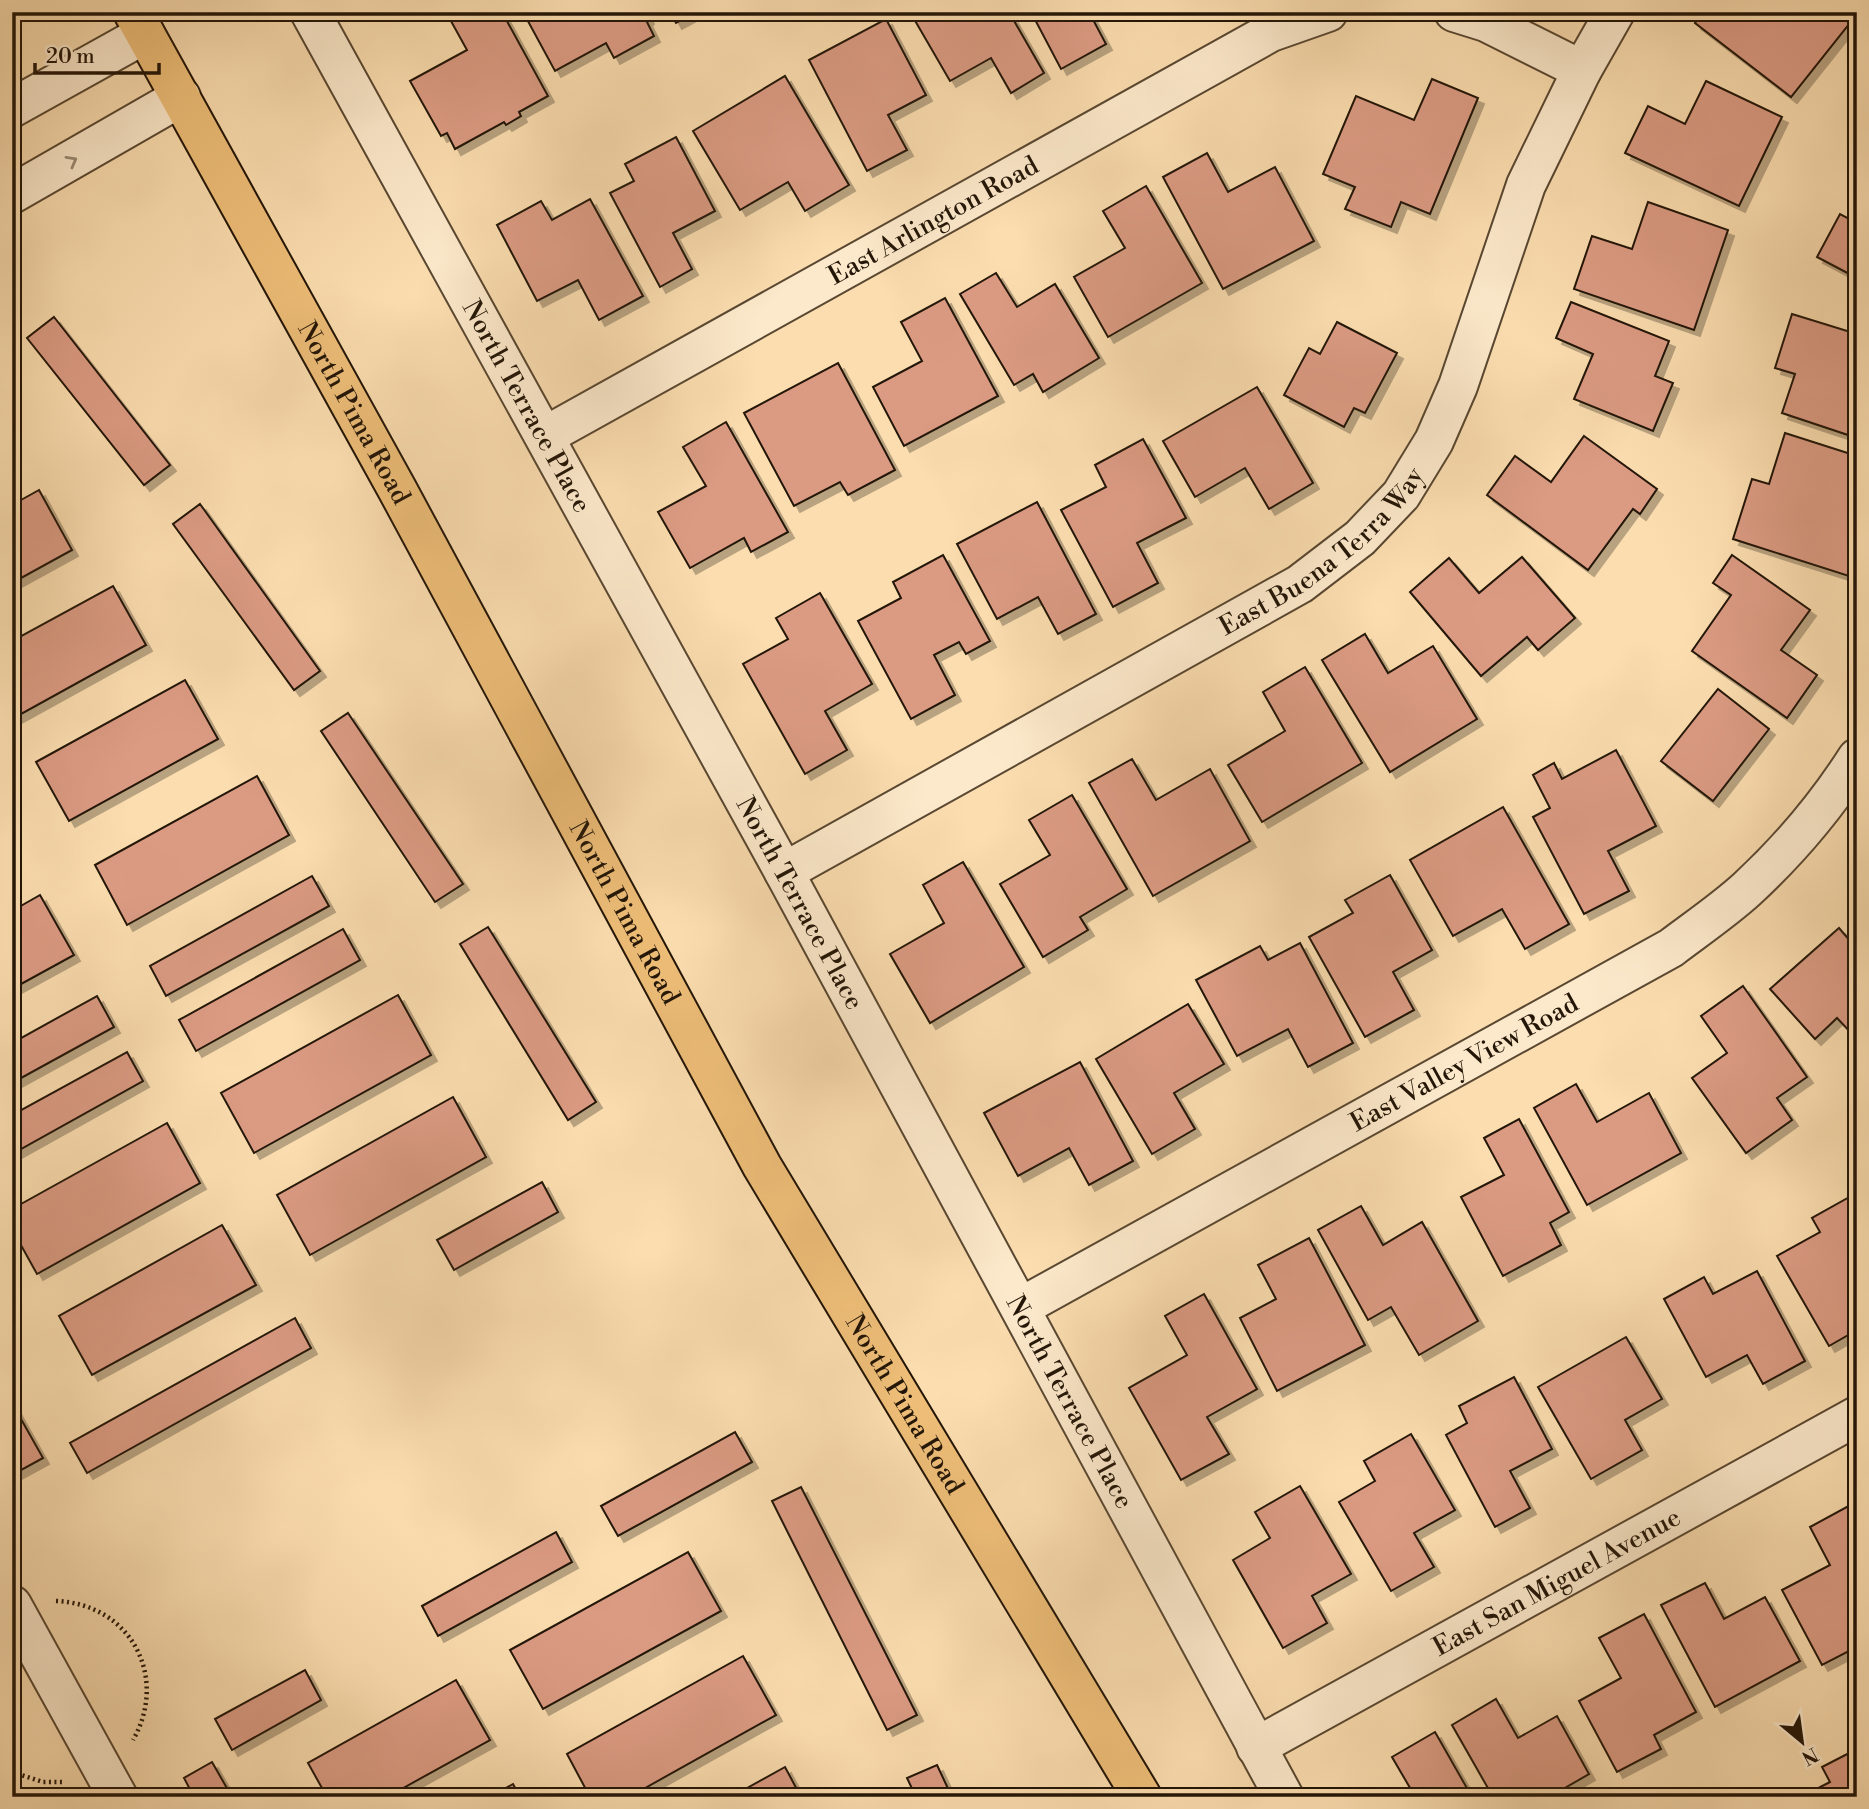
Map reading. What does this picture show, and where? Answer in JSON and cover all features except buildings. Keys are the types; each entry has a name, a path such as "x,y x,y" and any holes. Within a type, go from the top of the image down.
{"main road":[{"name":"North Pima Road","path":"139,23 397,489 762,1166 1142,1797"}],"street":[{"name":"North Terrace Place","path":"310,12 784,872 1284,1797"},
{"name":"East Arlington Road","path":"545,436 1271,32 1328,12"},
{"path":"1454,12 1486,23 1581,70"},
{"name":"East Buena Terra Way","path":"784,872 1300,584 1360,538 1401,495 1434,441 1458,386 1526,185 1581,70 1615,12"},
{"path":"12,108 139,23"},
{"path":"12,194 181,97"},
{"name":"East Valley View Road","path":"1021,1307 1671,948 1746,890 1797,837 1844,779 1857,758"},
{"name":"East San Miguel Avenue","path":"1256,1747 1857,1416"},
{"path":"12,1605 118,1797"}]}
